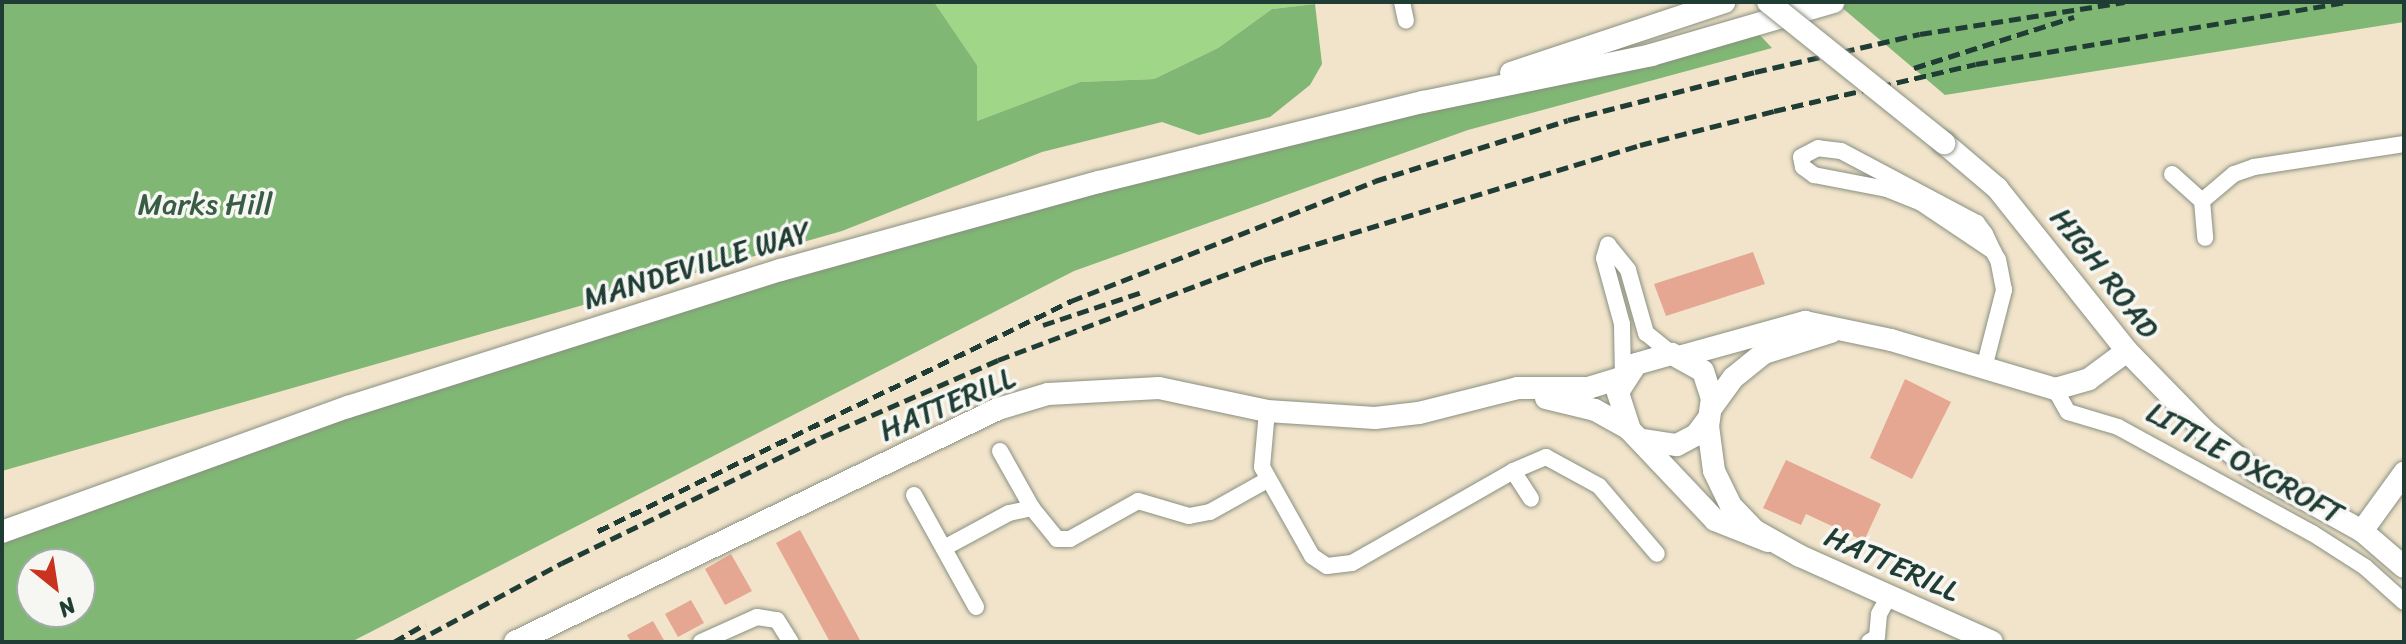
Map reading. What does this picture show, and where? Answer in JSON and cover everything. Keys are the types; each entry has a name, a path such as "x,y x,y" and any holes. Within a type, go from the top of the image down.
{"street":[{"path":"1402,2 1406,21"},
{"name":"MANDEVILLE WAY","path":"1423,102 1725,2"},
{"name":"HIGH ROAD","path":"1768,2 1973,165 2020,214 2127,351 2241,463 2362,531 2404,567"},
{"name":"MANDEVILLE WAY","path":"2,532 348,407 700,294 1034,200 1423,102 1651,55 1833,2"},
{"path":"2202,201 2234,174 2254,167 2404,144"},
{"path":"1984,368 2004,290 1993,251 1968,216 1863,161 1828,148 1811,149 1801,157 1803,167 1814,175 1876,186 1920,202 1993,251"},
{"path":"2172,174 2202,201 2205,238"},
{"path":"1623,377 1622,324 1604,258 1608,245 1628,270 1646,333 1677,355"},
{"name":"LITTLE OXCROFT","path":"1677,355 1717,350 1797,322 1844,330 2055,389 2068,412 2118,427 2312,533 2365,567 2404,602"},
{"path":"1710,412 1733,378 1764,353 1801,338 1844,330"},
{"path":"2055,389 2089,379 2127,351"},
{"name":"HATTERILL","path":"515,642 998,409 1048,394 1136,388 1201,394 1267,411 1375,418 1529,386 1588,388 1623,377 1644,359 1677,355 1703,371 1710,412 1711,457 1724,494 1768,541"},
{"name":"HATTERILL","path":"1623,377 1618,405 1634,434 1715,520 1992,642"},
{"name":"HATTERILL","path":"1485,397 1530,396 1577,404 1657,446 1677,445 1696,435 1710,412"},
{"path":"1267,411 1261,449 1267,480 1312,556 1340,567 1513,471 1546,457 1599,486 1657,554"},
{"path":"1000,451 1032,508 1057,539 1070,539 1138,501 1189,516 1210,512 1267,480"},
{"path":"1513,471 1531,499"},
{"path":"2362,531 2404,473"},
{"path":"914,495 976,607"},
{"path":"944,548 1009,513 1032,508"},
{"path":"1869,642 1877,637 1879,614 1889,596"},
{"path":"701,642 757,617 777,620 791,642"}],"green space":[{"name":"Marks Hill","path":"2,2 934,2 977,65 977,121 1080,82 1154,79 1218,48 1272,9 1315,4 1322,64 1310,85 1270,117 1199,135 1162,122 1042,152 842,231 2,471"},
{"path":"934,2 1315,4 1272,9 1218,48 1154,79 1080,82 977,121 977,65"},
{"path":"1852,2 2404,2 2404,22 1945,95 1840,6"},
{"path":"1757,32 1772,48 1468,130 1074,271 351,642 2,642 2,534 348,407 876,243"}],"building":[{"path":"1753,252 1765,284 1666,316 1654,284"},
{"path":"1905,379 1951,402 1912,479 1870,458"},
{"path":"1786,460 1881,504 1864,541 1806,514 1801,525 1763,508"},
{"path":"800,530 861,642 830,642 776,543"},
{"path":"731,554 752,591 725,605 705,569"},
{"path":"691,600 704,623 678,637 665,614"},
{"path":"653,621 665,642 631,642 627,635"}],"railway":[{"path":"598,531 1071,301 1375,181 1568,120 1755,72 1920,34 2125,2"},
{"path":"415,642 562,563 822,437 998,360 1264,260 1640,145 1774,111 1976,64 2346,2"},
{"path":"1914,68 2074,17"},
{"path":"1043,325 1142,292"},
{"path":"394,642 425,624"}]}
